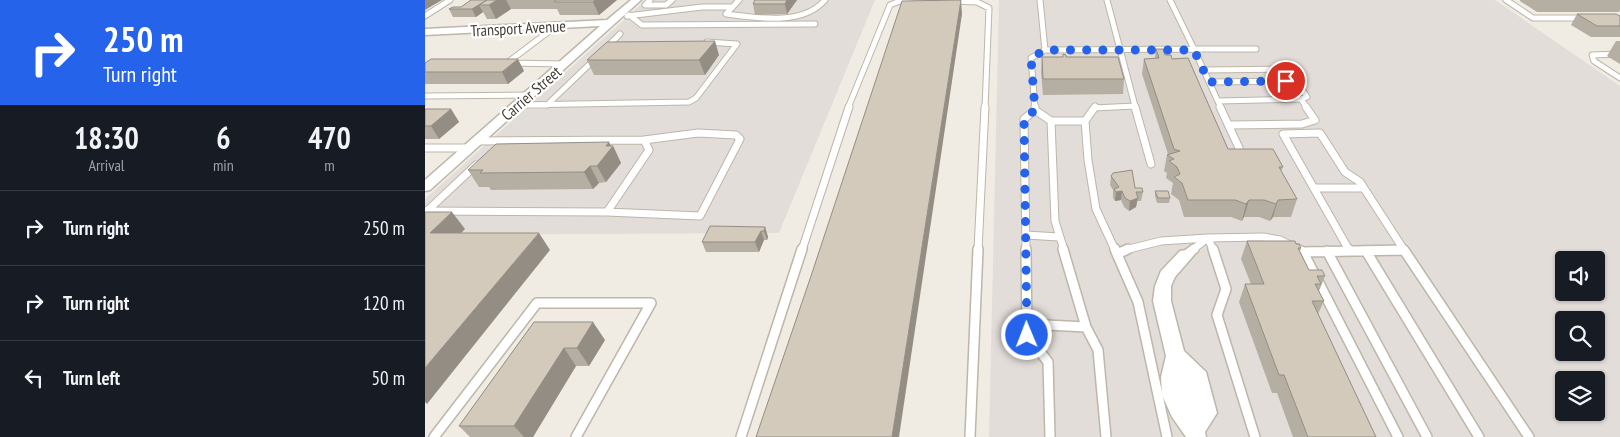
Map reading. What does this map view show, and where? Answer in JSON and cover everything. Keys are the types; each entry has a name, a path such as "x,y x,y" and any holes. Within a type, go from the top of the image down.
{"street":[{"name":"Carrier Street","path":"425,187 619,18 636,0"},
{"name":"Transport Avenue","path":"426,33 555,26 619,18"},
{"path":"1176,355 1169,377 1172,394 1178,412 1195,434 1207,413 1199,378 1176,355 1162,301 1161,288 1172,266 1186,255"}],"lane":[{"path":"425,16 450,0"},
{"path":"650,0 645,5 664,5"},
{"path":"661,10 664,5 672,0"},
{"path":"739,0 726,14 770,17 806,14 818,8 825,0"},
{"path":"939,1 977,0 983,2 989,8 971,437"},
{"path":"1041,0 1045,50"},
{"path":"1107,0 1151,164"},
{"path":"1170,0 1239,148"},
{"path":"1506,0 1533,18 1587,18"},
{"path":"741,437 847,112 873,43 890,5 901,1 919,1"},
{"path":"643,14 732,7"},
{"path":"619,18 661,10 708,8"},
{"path":"619,18 642,25 815,24"},
{"path":"555,26 507,64 564,64"},
{"path":"547,105 620,34"},
{"path":"517,106 689,102 696,98 706,87 737,44 701,42"},
{"path":"1035,110 1031,58 1045,50 1256,49"},
{"path":"1620,54 1592,55 1594,61 1620,78"},
{"path":"1203,70 1289,69 1307,97 1301,99 1218,101"},
{"path":"1209,82 1286,81"},
{"path":"425,96 529,95"},
{"path":"1229,125 1302,124 1315,120 1301,99"},
{"path":"1135,106 1095,107 1085,121 1096,209 1138,302 1167,437"},
{"path":"1035,110 1051,120 1085,121"},
{"path":"1035,110 1024,119 1027,335 1048,362 1050,437"},
{"path":"1051,120 1055,221 1086,327 1098,350 1106,437"},
{"path":"425,148 502,141 644,140 698,133 736,135 740,139 700,216 607,212 426,211"},
{"path":"1349,251 1283,134 1320,134 1345,172 1360,182 1529,437"},
{"path":"607,212 649,150 644,140"},
{"path":"495,147 502,141"},
{"path":"426,211 482,160"},
{"path":"1313,188 1363,188"},
{"path":"1026,235 1059,236"},
{"path":"1117,254 1134,245 1208,238 1263,238 1280,240 1303,252 1404,250"},
{"path":"1186,255 1208,238"},
{"path":"1208,238 1219,264 1226,289 1217,315 1255,437"},
{"path":"1327,251 1427,437"},
{"path":"1366,251 1479,437"},
{"path":"1303,252 1398,437"},
{"path":"434,437 537,303 651,303 576,437"},
{"path":"1027,324 1086,327"}],"shaded area":[{"path":"646,0 875,0 779,233 425,235 425,199"},
{"path":"999,0 1495,0 1620,86 1620,437 989,437"}],"building":[{"path":"471,0 487,0 472,9 449,9 461,7"},
{"path":"487,0 497,0 489,5 479,5"},
{"path":"556,0 595,0 593,2 554,2"},
{"path":"755,0 787,0 785,4 753,4"},
{"path":"961,0 892,437 756,437 902,1"},
{"path":"1577,14 1616,14 1620,16 1620,26 1597,26"},
{"path":"715,41 699,60 587,60 607,42"},
{"path":"1156,49 1163,49 1165,55 1171,55 1172,59 1188,58 1228,149 1273,149 1283,167 1279,167 1297,199 1278,200 1276,204 1264,200 1249,200 1246,204 1235,200 1188,200 1182,183 1174,177 1180,174 1177,167 1169,161 1174,159 1167,155 1180,151 1174,149 1144,59 1159,58"},
{"path":"1063,54 1066,57 1118,57 1124,79 1043,79 1042,57 1063,57"},
{"path":"431,59 518,59 502,72 425,72 425,63"},
{"path":"425,109 451,109 431,126 425,126"},
{"path":"609,142 606,146 613,146 597,166 590,166 584,172 480,173 483,170 468,170 496,144"},
{"path":"1132,170 1135,188 1142,188 1143,192 1136,192 1138,198 1130,201 1125,198 1122,191 1116,192 1114,189 1119,187 1111,176 1113,173"},
{"path":"1155,191 1168,191 1170,198 1158,198"},
{"path":"425,212 452,212 430,233 539,233 425,368"},
{"path":"710,226 765,227 755,242 702,242"},
{"path":"1247,241 1295,241 1301,248 1298,248 1309,270 1322,270 1325,276 1317,276 1321,284 1315,284 1324,301 1312,301 1376,437 1308,437 1284,375 1279,375 1245,284 1264,284"},
{"path":"534,322 593,322 577,348 564,348 514,426 459,426"}],"route":[{"path":"1027,335 1024,119 1035,110 1031,58 1045,50 1194,50 1209,82 1286,81"}]}
